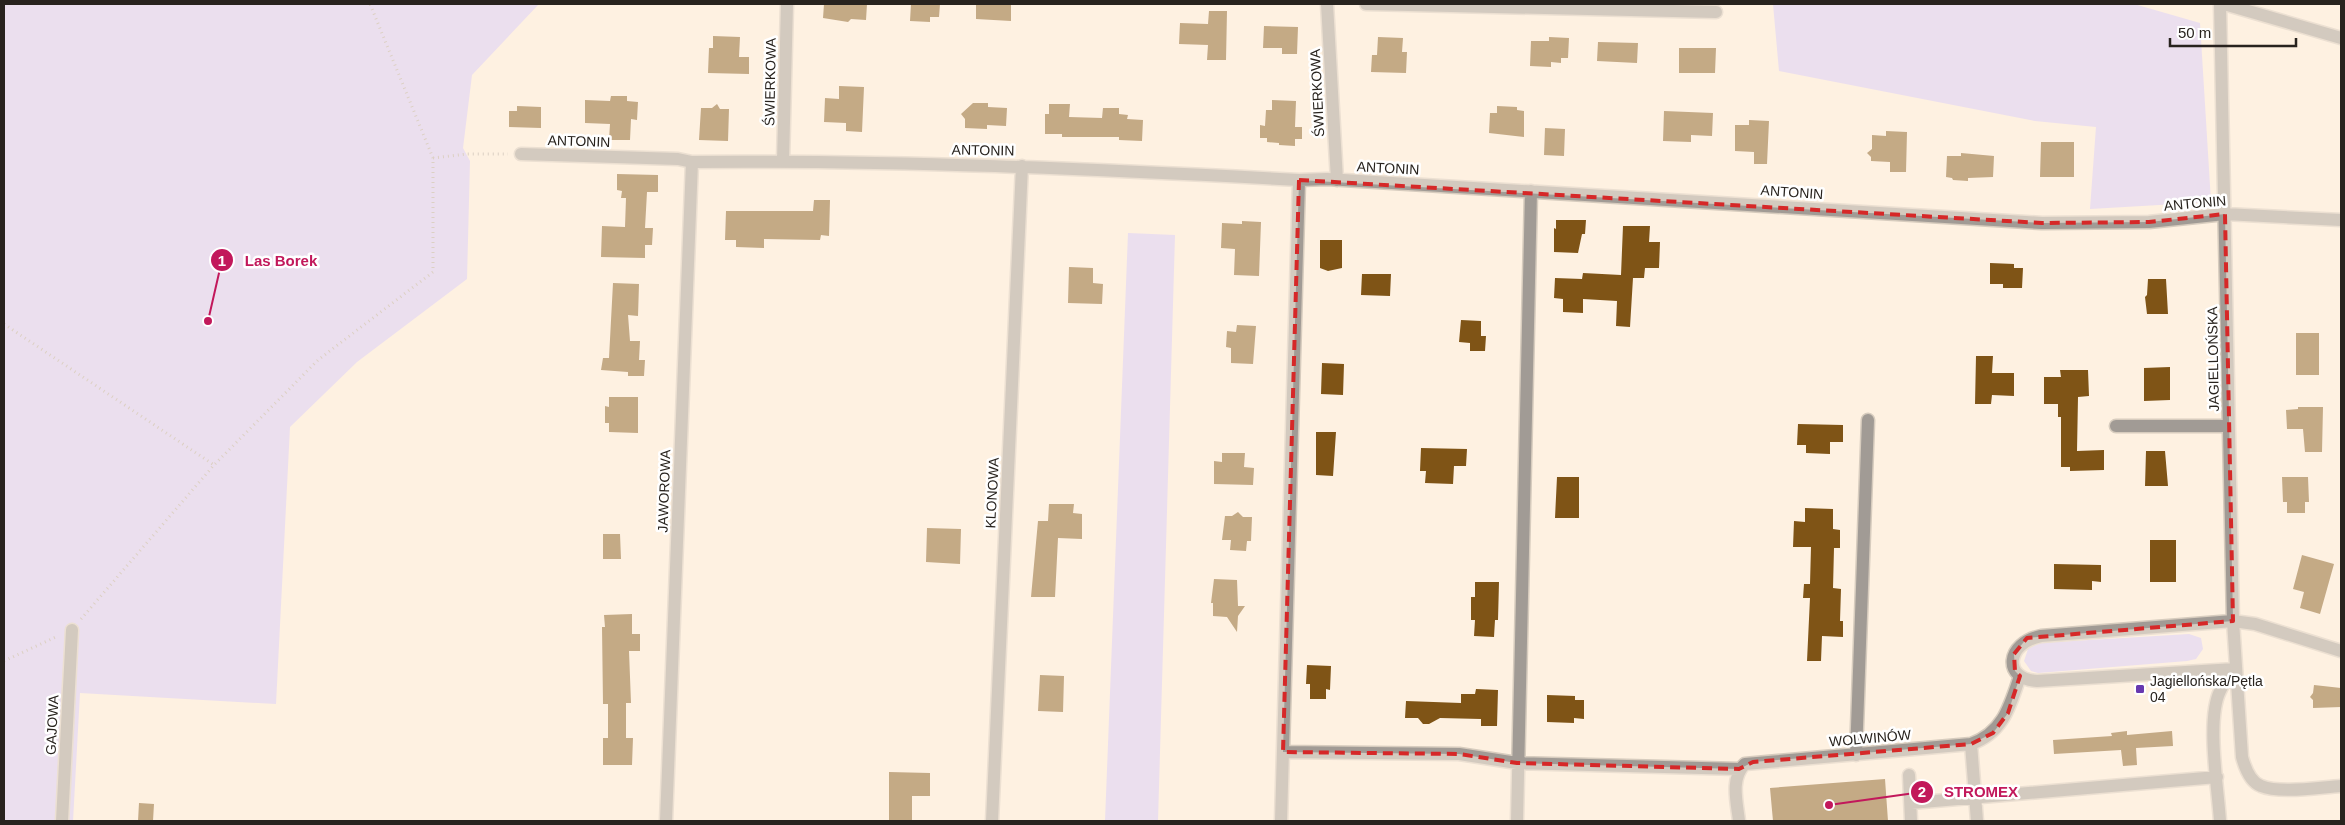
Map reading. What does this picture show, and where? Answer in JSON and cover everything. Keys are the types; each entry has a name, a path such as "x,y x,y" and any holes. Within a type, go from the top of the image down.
{"street":[{"name":"ŚWIERKOWA","path":"783,161 786,4"},
{"name":"ŚWIERKOWA","path":"1327,4 1337,180"},
{"path":"1366,4 1716,12"},
{"path":"2222,4 2341,38"},
{"name":"JAGIELLOŃSKA","path":"2222,4 2233,620 2242,758 2247,773 2261,786 2280,789 2341,786"},
{"name":"ANTONIN","path":"521,154 678,159 692,162 783,161 1022,166 1299,180 1337,180 2042,223 2149,222 2225,214 2341,220"},
{"name":"JAWOROWA","path":"666,821 692,162"},
{"name":"KLONOWA","path":"992,821 1022,166"},
{"path":"1281,821 1299,180"},
{"path":"1516,821 1531,191"},
{"path":"1856,755 1868,420"},
{"path":"2116,426 2229,426"},
{"path":"2235,669 2028,681 2015,671 2014,654 2018,645 2027,638 2233,620 2255,624 2341,651"},
{"name":"GAJOWA","path":"62,821 72,630"},
{"path":"2220,821 2214,742 2215,707 2220,691 2235,669"},
{"name":"WOLWINÓW","path":"1739,770 1745,764 1753,762 1856,755 1971,744 1983,740 1992,733 2008,713 2020,676"},
{"path":"1971,744 1977,821"},
{"path":"1283,752 1459,754 1517,763 1739,770 1736,780 1739,821"},
{"path":"1909,775 1911,821"},
{"path":"1911,803 2217,777"}],"path":[{"path":"4,661 72,630 214,465 318,360 433,272 433,158 370,4"},
{"path":"433,158 467,154 521,154"},
{"path":"4,324 214,465"}],"highlighted area":[{"path":"1299,180 2042,223 2149,222 2225,214 2233,621 2027,638 2014,654 2015,671 2020,676 2008,713 1993,733 1971,744 1753,762 1739,769 1517,763 1459,754 1283,752"}],"shaded area":[{"path":"4,4 539,4 472,75 463,148 470,161 467,279 357,362 290,427 276,704 80,693 73,821 4,821"},
{"path":"1773,4 2134,4 2200,23 2211,202 2090,209 2096,127 2035,121 1779,71"},
{"path":"1128,233 1175,235 1158,821 1105,821"},
{"path":"2189,634 2201,638 2203,649 2196,659 2187,661 2038,673 2031,671 2024,661 2028,649 2040,643"}],"building":[{"path":"824,4 867,4 866,20 851,19 848,22 823,18"},
{"path":"911,4 940,4 939,17 930,17 930,22 910,21"},
{"path":"976,4 1011,4 1011,21 976,19"},
{"path":"1209,11 1227,11 1226,60 1207,60 1208,45 1179,44 1180,23 1208,24"},
{"path":"1264,26 1298,27 1297,54 1282,54 1282,48 1263,48"},
{"path":"713,36 740,37 739,57 749,57 749,74 708,73 709,48 713,48"},
{"path":"1378,37 1403,38 1402,52 1407,52 1406,73 1371,72 1372,55 1377,55"},
{"path":"1549,37 1569,38 1568,58 1561,58 1561,63 1551,62 1551,67 1530,66 1531,41 1549,41"},
{"path":"1598,42 1638,43 1637,63 1597,61"},
{"path":"1679,48 1716,48 1715,73 1679,73"},
{"path":"839,86 864,87 862,132 846,131 846,123 824,122 825,98 839,99"},
{"path":"611,96 627,96 627,101 638,102 637,120 631,119 630,140 609,140 610,124 585,123 585,100 610,101"},
{"path":"1272,100 1296,101 1295,127 1302,127 1302,139 1295,139 1295,146 1279,145 1279,143 1267,142 1267,138 1260,138 1260,125 1265,126 1266,110 1272,110"},
{"path":"973,103 988,103 988,107 1007,108 1006,126 987,125 987,129 965,128 965,119 961,114"},
{"path":"717,104 720,109 729,109 728,141 699,140 701,108 712,108"},
{"path":"1049,104 1070,104 1069,117 1102,118 1103,108 1119,108 1119,114 1128,115 1127,119 1143,120 1142,141 1119,140 1119,137 1062,137 1062,134 1045,134 1045,114 1049,114"},
{"path":"517,106 541,107 541,128 509,127 509,111 517,111"},
{"path":"1497,106 1517,107 1517,110 1524,111 1524,137 1489,133 1490,113 1497,113"},
{"path":"1664,111 1713,113 1712,136 1691,135 1691,142 1663,141"},
{"path":"1749,120 1769,121 1767,164 1754,164 1754,152 1735,151 1735,125 1749,125"},
{"path":"1545,128 1565,129 1564,156 1544,155"},
{"path":"1886,131 1907,132 1906,172 1890,172 1890,162 1871,161 1871,157 1867,153 1872,149 1872,135 1886,136"},
{"path":"2041,142 2074,142 2074,177 2040,177"},
{"path":"1961,153 1994,156 1993,177 1968,178 1968,181 1953,180 1946,177 1947,156 1961,156"},
{"path":"617,174 658,175 658,192 647,192 645,228 653,228 652,245 645,245 645,258 601,257 602,226 625,227 626,198 621,198 622,191 617,190"},
{"path":"814,200 830,200 829,236 821,235 820,240 764,239 764,248 736,247 736,240 725,240 726,211 813,211"},
{"path":"1556,220 1586,220 1585,234 1582,234 1578,253 1554,252"},
{"path":"1242,221 1261,222 1259,276 1234,275 1235,249 1221,248 1222,223 1242,224"},
{"path":"1623,226 1650,226 1649,242 1660,242 1659,268 1645,268 1644,278 1633,278 1630,327 1616,326 1617,301 1583,299 1583,313 1563,312 1563,299 1554,298 1555,278 1582,279 1583,273 1621,275"},
{"path":"1320,240 1342,240 1342,268 1328,271 1320,268"},
{"path":"1990,263 2014,264 2014,268 2023,268 2022,288 2003,288 2003,284 1990,284"},
{"path":"1069,267 1093,268 1093,283 1103,284 1102,304 1068,303"},
{"path":"1362,274 1391,274 1390,296 1361,295"},
{"path":"2148,279 2166,279 2168,314 2147,314 2145,297 2147,295"},
{"path":"613,283 639,284 638,316 628,315 630,341 640,341 639,360 645,360 644,376 628,376 628,372 601,370 603,358 609,358"},
{"path":"1461,320 1481,321 1481,336 1486,336 1485,351 1470,351 1470,343 1459,342"},
{"path":"1237,325 1256,326 1253,364 1231,363 1231,348 1226,347 1227,331 1236,332"},
{"path":"2296,333 2319,333 2319,375 2296,375"},
{"path":"1976,356 1993,356 1992,373 2014,373 2014,396 1992,395 1991,404 1975,404"},
{"path":"1322,363 1344,364 1343,395 1321,394"},
{"path":"2170,367 2170,400 2144,401 2144,368"},
{"path":"2060,370 2088,370 2089,396 2078,397 2077,451 2104,450 2104,470 2070,471 2070,467 2061,467 2061,417 2058,417 2058,404 2044,404 2044,377 2061,377"},
{"path":"609,397 638,397 638,433 609,432 609,423 605,423 605,406 609,407"},
{"path":"2298,407 2323,407 2322,452 2305,452 2303,429 2287,429 2286,410 2298,409"},
{"path":"1798,424 1843,425 1843,442 1830,442 1830,454 1806,453 1806,445 1797,445"},
{"path":"1316,432 1336,432 1333,476 1316,475"},
{"path":"1421,448 1467,449 1466,466 1454,466 1453,484 1425,483 1426,471 1420,471"},
{"path":"2146,451 2165,451 2168,486 2145,486"},
{"path":"1222,453 1245,453 1244,467 1254,468 1253,485 1214,484 1214,461 1222,462"},
{"path":"1557,477 1579,477 1579,518 1555,518"},
{"path":"2282,477 2308,477 2309,502 2305,502 2305,513 2287,513 2287,502 2283,502"},
{"path":"1049,504 1074,504 1073,513 1082,514 1082,539 1058,538 1055,597 1031,597 1038,521 1048,521"},
{"path":"1805,508 1833,509 1833,529 1840,530 1840,548 1834,548 1833,588 1841,589 1840,621 1843,621 1843,637 1822,636 1821,661 1807,661 1810,598 1803,598 1804,584 1810,584 1811,547 1793,547 1794,521 1805,522"},
{"path":"1238,512 1243,517 1252,517 1251,541 1247,541 1246,551 1230,550 1231,540 1222,540 1225,516 1232,516"},
{"path":"927,528 961,529 960,564 926,562"},
{"path":"603,534 620,534 621,559 603,559"},
{"path":"2150,540 2176,540 2176,582 2150,582"},
{"path":"2302,555 2334,564 2320,614 2300,608 2304,592 2293,589"},
{"path":"2054,564 2101,565 2101,582 2092,581 2092,590 2054,589"},
{"path":"1214,579 1237,580 1238,606 1245,606 1238,616 1237,632 1227,617 1213,616 1213,603 1211,603"},
{"path":"1475,582 1499,582 1498,620 1495,620 1494,637 1474,636 1475,620 1471,620 1471,597 1475,597"},
{"path":"632,614 632,634 640,634 640,651 629,651 631,703 626,703 626,738 633,738 632,765 603,765 603,738 608,738 608,704 603,704 602,627 605,627 604,615"},
{"path":"1307,665 1331,666 1330,690 1326,689 1326,699 1310,699 1310,684 1306,684"},
{"path":"1040,675 1064,676 1063,712 1038,711"},
{"path":"2314,685 2341,688 2341,707 2313,708 2313,700 2310,697 2313,693"},
{"path":"1476,689 1498,690 1497,726 1481,726 1481,719 1440,718 1429,724 1423,724 1418,718 1405,718 1406,701 1461,703 1461,694 1475,694"},
{"path":"1547,695 1575,696 1575,700 1584,700 1584,719 1574,718 1574,723 1547,722"},
{"path":"2127,731 2127,735 2172,731 2173,746 2136,748 2137,765 2123,766 2121,750 2054,754 2053,740 2112,736 2111,733"},
{"path":"889,772 930,773 930,796 912,796 912,820 889,820"},
{"path":"1885,779 1888,821 1773,821 1770,788"},
{"path":"139,803 154,804 153,821 138,821"}],"place":[{"name":"Las Borek","path":"208,321"},
{"name":"Jagiellońska/Pętla 04","path":"2140,689"},
{"name":"STROMEX","path":"1829,805"}]}
